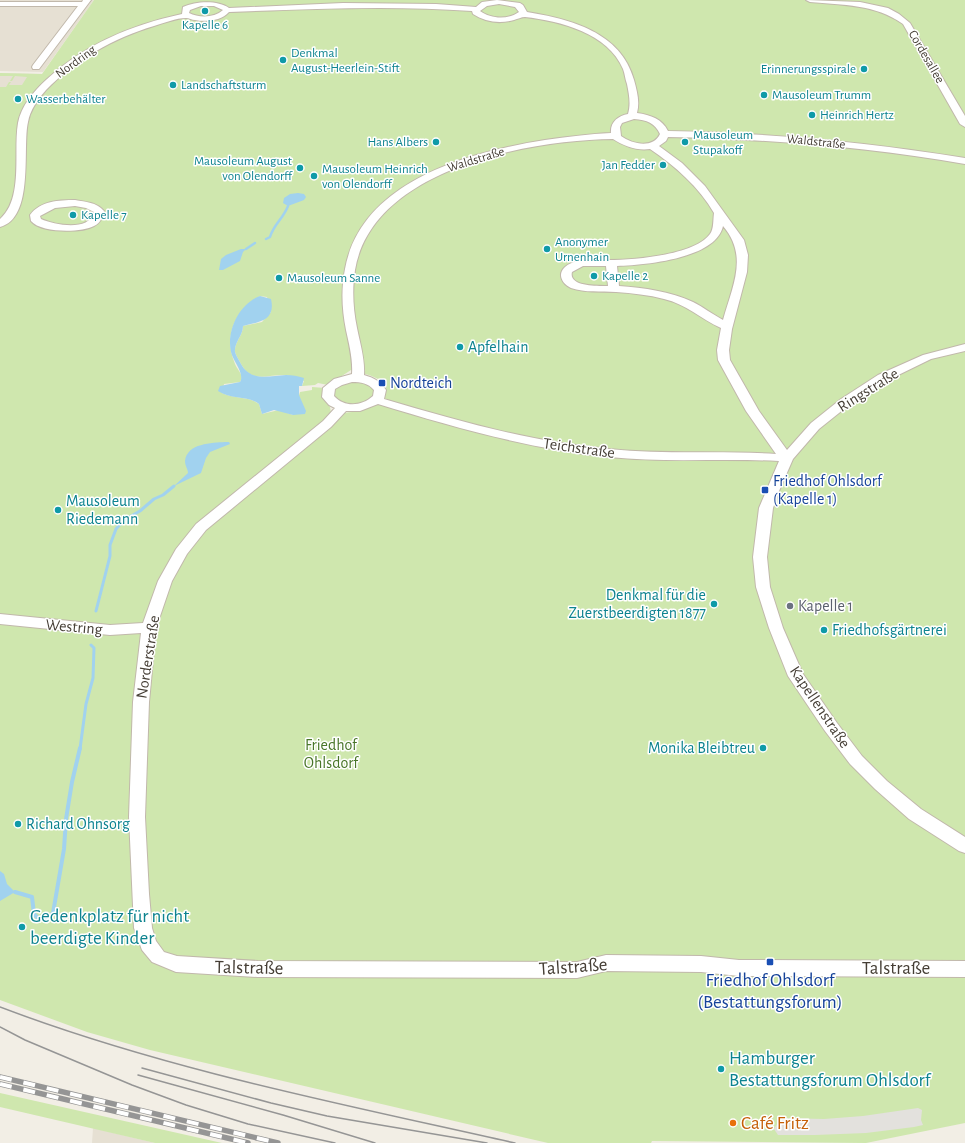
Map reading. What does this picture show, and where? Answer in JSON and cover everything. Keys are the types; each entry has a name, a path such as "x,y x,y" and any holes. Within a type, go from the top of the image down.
{"street":[{"path":"1,0 0,3 85,2"},
{"name":"Cordesallee","path":"810,0 873,6 894,14 906,22 965,124"},
{"path":"873,6 881,0"},
{"path":"187,16 185,13 186,9 199,4 217,4 223,6 227,10 343,5 429,5 477,9 485,4 499,1 517,5 522,9 521,14"},
{"path":"36,67 85,2"},
{"path":"477,9 476,12 479,15 491,19 506,19 521,14 559,21 597,36 614,47 624,61 631,79 634,105 632,116"},
{"name":"Nordring","path":"12,212 19,186 24,119 28,107 40,92 64,70 104,43 144,26 187,16 196,18 213,18 222,15 227,10"},
{"path":"653,146 662,140 665,134 663,128 657,122 644,116 632,116 624,118 617,123 614,130 616,136 628,144 653,146 664,153 690,177 714,205 718,213 736,235 741,250 743,263 728,326 723,352 724,360 754,413 773,442 787,458"},
{"name":"Waldstraße","path":"665,134 736,135 796,139 895,150 965,161"},
{"name":"Waldstraße","path":"358,378 358,359 349,312 348,275 362,236 373,220 388,203 410,186 426,178 471,160 501,151 549,142 616,136"},
{"path":"0,224 12,212 35,215 45,208 58,204 75,203 94,207 99,211 99,214 93,222 64,228 43,225 36,221 35,215"},
{"path":"718,213 719,222 714,235 705,244 693,249 657,259 577,265 568,270 566,276 570,282 582,288 614,289 658,294 677,298 703,312 720,324 728,326"},
{"path":"611,263 614,289"},
{"name":"Ringstraße","path":"787,458 815,426 854,396 882,378 927,357 965,347"},
{"path":"358,378 369,380 378,386 380,393 376,400 370,404 360,407 343,407 331,402 328,397 330,388 338,382 358,378"},
{"name":"Teichstraße","path":"376,400 485,431 574,449 641,455 762,456 787,458"},
{"name":"Norderstraße","path":"158,957 148,945 143,928 137,817 140,702 149,628 165,581 181,552 201,527 328,424 343,407"},
{"name":"Kapellenstraße","path":"787,458 766,508 760,557 761,575 768,605 796,676 831,728 856,760 881,785 916,814 965,846"},
{"name":"Westring","path":"0,619 110,630 149,628"},
{"name":"Talstraße","path":"158,957 176,964 258,969 577,970 606,963 701,964 739,968 965,969"}],"shaded area":[{"path":"0,0 94,0 43,72 0,71"},
{"path":"0,73 42,74 0,104"},
{"path":"918,1108 922,1110 921,1120 923,1125 914,1127 866,1133 815,1135 778,1135 774,1129 781,1118 824,1119 863,1116"},
{"path":"93,1128 155,1143 92,1143"}],"green space":[{"name":"Friedhof Ohlsdorf","path":"94,0 965,0 965,1123 866,1143 652,1141 651,1143 548,1143 150,1050 87,1032 0,1000 0,87 6,87 9,82 11,82 9,85 22,85 27,77 15,76 12,81 10,81 13,76 0,76 0,73 42,74","holes":["260,296 267,297 271,312 262,322 243,326 242,333 235,348 235,354 245,370 250,374 261,377 288,375 304,381 302,386 315,385 318,383 328,385 351,370 375,377 383,383 386,387 383,398 376,403 358,411 331,413 330,407 324,399 325,388 312,387 312,390 300,392 293,415 279,410 262,414 259,404 255,401 222,393 224,384 240,382 242,378 235,364 230,343 231,334 238,316 251,302"]},
{"path":"354,381 367,383 374,389 374,395 372,398 357,405 351,405 340,402 335,398 333,394 337,387"},
{"path":"0,1093 222,1143 155,1143 0,1107"}],"water":[{"path":"290,194 304,194 306,197 304,200 288,206 283,203 284,198"},
{"path":"241,249 246,249 243,252 240,261 223,270 219,270 221,259 226,255"},
{"path":"260,296 271,299 271,312 269,316 260,322 243,326 242,333 235,348 235,354 245,370 255,376 267,377 288,375 304,378 302,386 299,386 299,395 306,411 305,414 293,415 274,410 262,414 259,404 254,401 228,396 218,391 220,386 240,382 241,380 241,373 231,352 230,344 233,326 236,318 246,305"},
{"path":"229,442 230,444 210,452 206,458 201,473 174,486 188,473 185,461 187,455 195,447"},
{"path":"0,871 4,874 7,884 15,892 0,901"}],"waterway":[{"path":"266,239 270,237 288,206"},
{"path":"246,249 255,243"},
{"path":"96,611 110,556 110,545 116,529 124,520 140,511 154,499 163,495 174,486"},
{"path":"80,749 86,704 93,678 94,648 91,645"},
{"path":"15,892 32,897 34,914 39,919 48,918 53,913 64,849 66,819 72,782 80,748"}],"tram line":[{"path":"0,1007 126,1049 190,1067 255,1084 515,1143"},
{"path":"0,1027 25,1040 132,1085 186,1105 248,1124 335,1143"},
{"path":"142,1068 271,1103 327,1116 487,1143"},
{"path":"138,1075 283,1115 375,1143"}],"railway":[{"path":"0,1077 278,1143"},
{"path":"0,1084 248,1143"}],"place":[{"name":"Kapelle 6","path":"205,11"},
{"name":"Denkmal August-Heerlein-Stift","path":"283,60"},
{"name":"Erinnerungsspirale","path":"864,69"},
{"name":"Landschaftsturm","path":"173,85"},
{"name":"Mausoleum Trumm","path":"764,95"},
{"name":"Wasserbehälter","path":"18,99"},
{"name":"Heinrich Hertz","path":"812,115"},
{"name":"Hans Albers","path":"436,142"},
{"name":"Mausoleum Stupakoff","path":"685,142"},
{"name":"Jan Fedder","path":"663,165"},
{"name":"Mausoleum August von Olendorff","path":"300,168"},
{"name":"Mausoleum Heinrich von Olendorff","path":"314,176"},
{"name":"Kapelle 7","path":"73,215"},
{"name":"Anonymer Urnenhain","path":"547,249"},
{"name":"Kapelle 2","path":"594,276"},
{"name":"Mausoleum Sanne","path":"279,278"},
{"name":"Apfelhain","path":"460,347"},
{"name":"Nordteich","path":"382,383"},
{"name":"Friedhof Ohlsdorf (Kapelle 1)","path":"765,490"},
{"name":"Mausoleum Riedemann","path":"58,510"},
{"name":"Denkmal für die Zuerstbeerdigten 1877","path":"714,604"},
{"name":"Kapelle 1","path":"790,606"},
{"name":"Friedhofsgärtnerei","path":"824,630"},
{"name":"Monika Bleibtreu","path":"763,748"},
{"name":"Richard Ohnsorg","path":"18,824"},
{"name":"Gedenkplatz für nicht beerdigte Kinder","path":"22,927"},
{"name":"Friedhof Ohlsdorf (Bestattungsforum)","path":"770,962"},
{"name":"Hamburger Bestattungsforum Ohlsdorf","path":"721,1069"},
{"name":"Café Fritz","path":"733,1123"}]}
